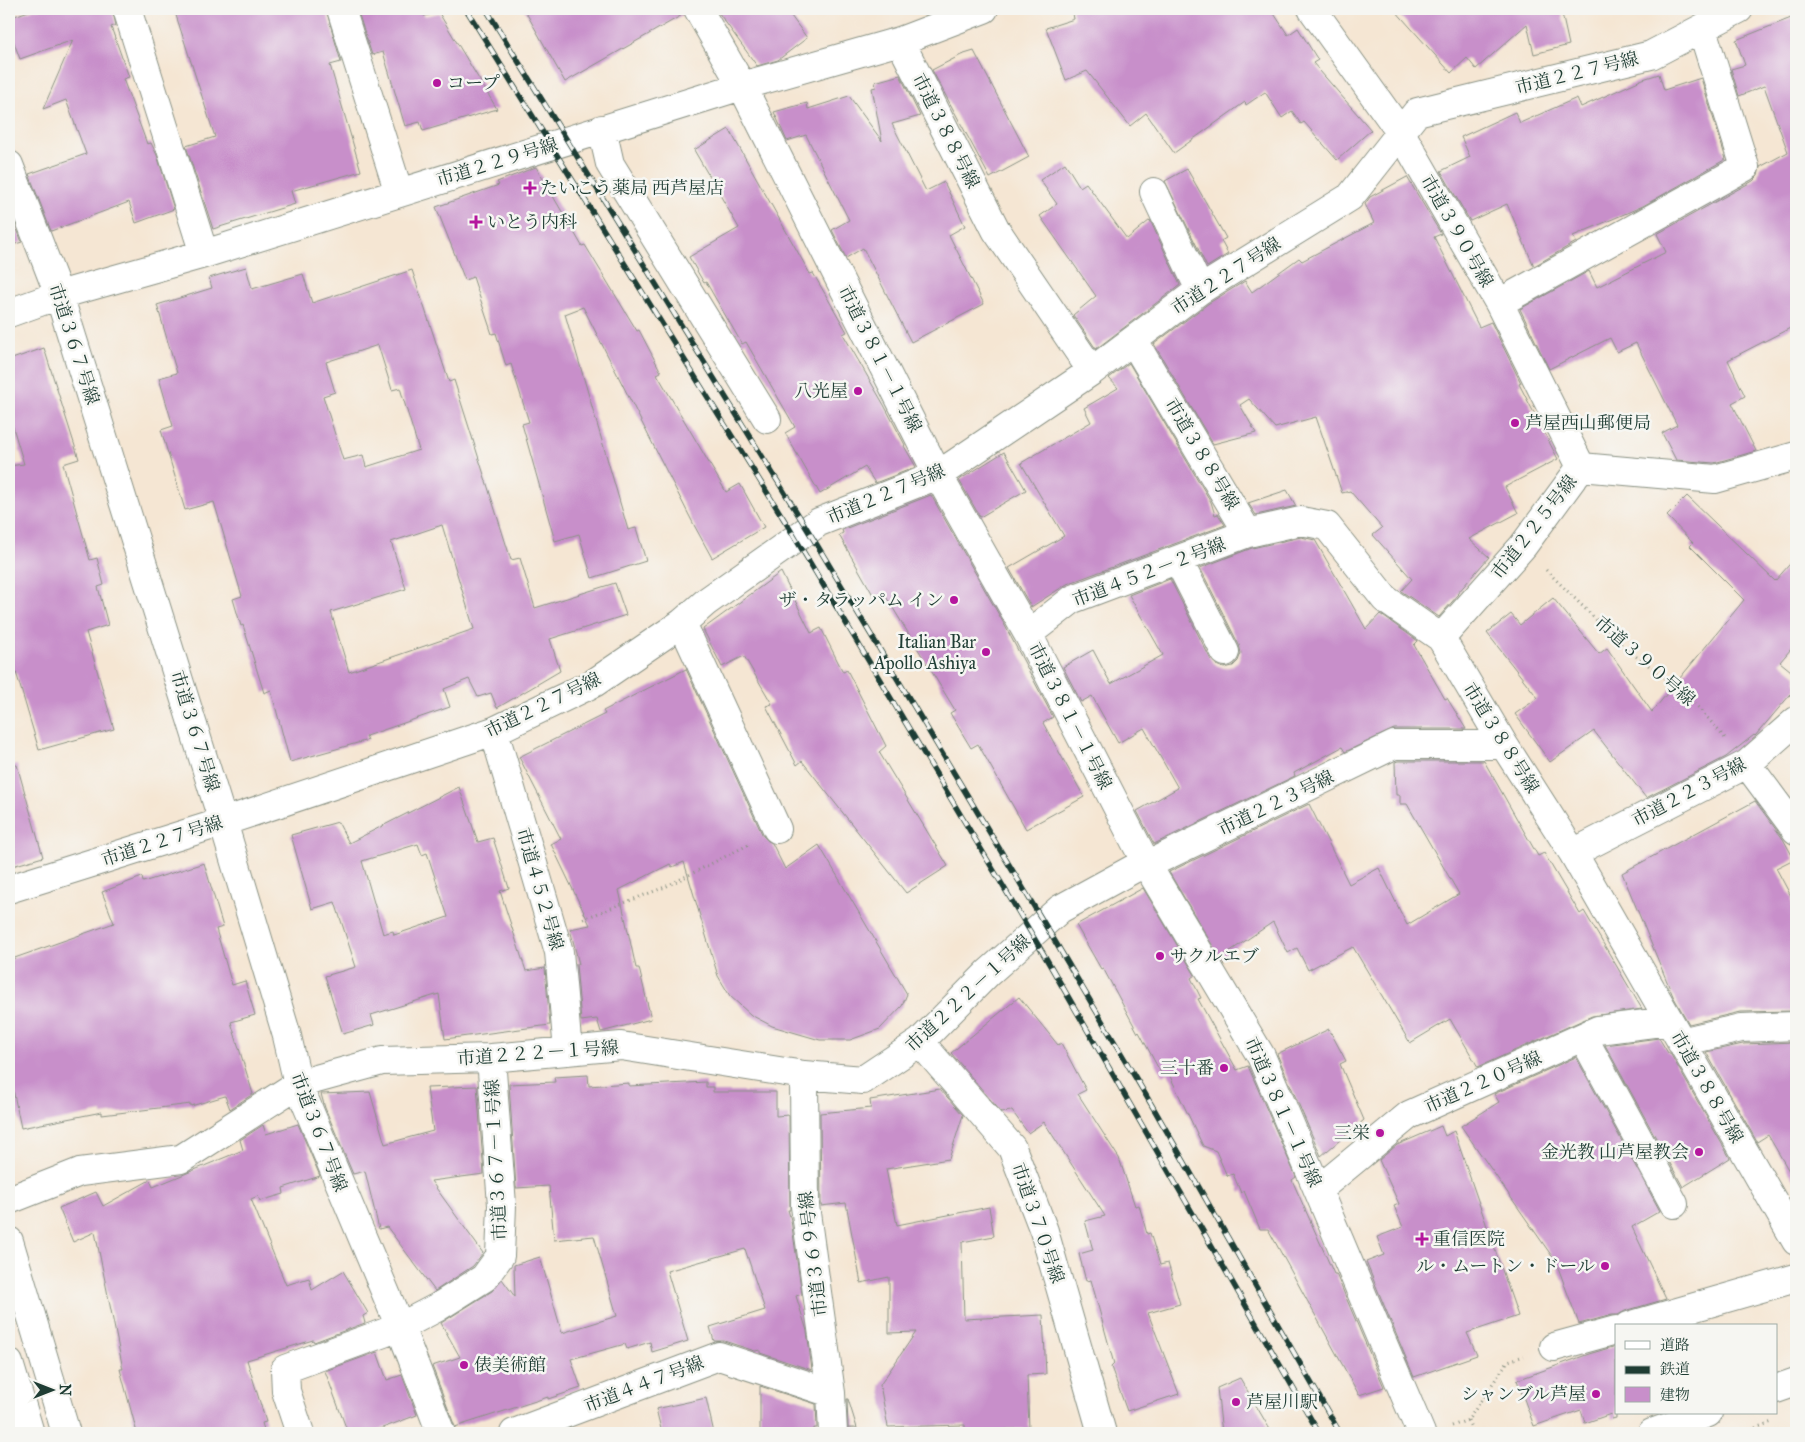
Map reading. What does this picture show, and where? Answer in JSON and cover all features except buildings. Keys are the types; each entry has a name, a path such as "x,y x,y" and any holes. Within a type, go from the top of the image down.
{"street":[{"path":"127,9 204,254"},
{"path":"341,9 399,193"},
{"name":"市道３８１－１号線","path":"698,9 742,86 938,475 1028,634 1147,866 1261,1056 1421,1433"},
{"name":"市道２２９号線","path":"9,313 742,86 900,41 984,9"},
{"name":"市道２２７号線","path":"9,890 223,822 494,731 594,683 682,623 706,602 819,522 938,475 1092,371 1200,290 1350,197 1417,112 1651,55 1739,9"},
{"name":"市道３９０号線","path":"1320,12 1401,133 1499,303 1581,467"},
{"path":"1499,303 1746,167 1702,29"},
{"name":"市道３８８号線","path":"900,41 996,230 1092,371"},
{"path":"602,130 610,164 767,419"},
{"name":"市道３６７号線","path":"9,166 59,296 223,822 287,1036 298,1084 400,1327 441,1433"},
{"path":"1154,192 1200,290"},
{"name":"市道３８８号線","path":"1133,340 1248,533 1301,521 1327,526 1386,599 1441,638 1504,744 1574,853 1796,1241"},
{"name":"市道２２５号線","path":"1441,638 1523,546 1581,467 1715,479 1796,456"},
{"name":"市道４５２－２号線","path":"1028,634 1074,599 1248,533"},
{"path":"1178,560 1225,652"},
{"path":"682,623 777,829"},
{"name":"市道２２３号線","path":"1574,853 1747,764 1796,721"},
{"name":"市道４５２号線","path":"494,731 559,952 568,1050"},
{"name":"市道２２３号線","path":"1060,909 1134,868 1147,866 1394,746 1504,744"},
{"path":"1747,764 1796,830"},
{"name":"市道２２２－１号線","path":"9,1200 80,1172 181,1159 298,1084 382,1061 491,1058 622,1046 804,1074 864,1080 920,1042 988,973 1060,909"},
{"name":"市道２２０号線","path":"1318,1190 1409,1115 1598,1030 1675,1031 1796,1026"},
{"path":"1583,1037 1674,1204"},
{"name":"市道３７０号線","path":"920,1042 1012,1148 1044,1231 1102,1433"},
{"name":"市道３６７－１号線","path":"300,1433 286,1391 285,1369 400,1327 438,1307 484,1278 500,1256 502,1205 491,1058"},
{"name":"市道３６９号線","path":"804,1074 805,1206 831,1393 833,1433"},
{"path":"9,1242 66,1433"},
{"path":"1637,1324 1796,1278"},
{"path":"1554,1347 1615,1330"},
{"name":"市道４４７号線","path":"514,1433 719,1356 831,1393"},
{"path":"9,1363 30,1433"},
{"path":"1778,1388 1796,1382"},
{"path":"1652,1433 1705,1414"}],"path":[{"name":"市道３９０号線","path":"1523,546 1627,650 1684,691 1747,764"},
{"path":"552,931 665,888 777,829"},
{"path":"1473,1433 1468,1420 1508,1360"},
{"path":"1741,1433 1778,1420"}],"railway":[{"path":"466,9 788,526 1043,953 1319,1433"},
{"path":"486,9 817,545 1056,943 1154,1109 1340,1433"}],"place":[{"name":"コープ","path":"437,83"},
{"name":"たいこう薬局 西芦屋店","path":"530,188"},
{"name":"いとう内科","path":"476,222"},
{"name":"八光屋","path":"858,391"},
{"name":"芦屋西山郵便局","path":"1515,423"},
{"name":"ザ・タラッパム イン","path":"954,600"},
{"name":"Italian Bar Apollo Ashiya","path":"986,652"},
{"name":"サクルエブ","path":"1160,956"},
{"name":"三十番","path":"1224,1068"},
{"name":"三栄","path":"1380,1133"},
{"name":"金光教 山芦屋教会","path":"1699,1152"},
{"name":"重信医院","path":"1422,1239"},
{"name":"ル・ムートン・ドール","path":"1605,1266"},
{"name":"俵美術館","path":"464,1365"},
{"name":"シャンブル芦屋","path":"1596,1394"},
{"name":"芦屋川駅","path":"1236,1402"}]}
